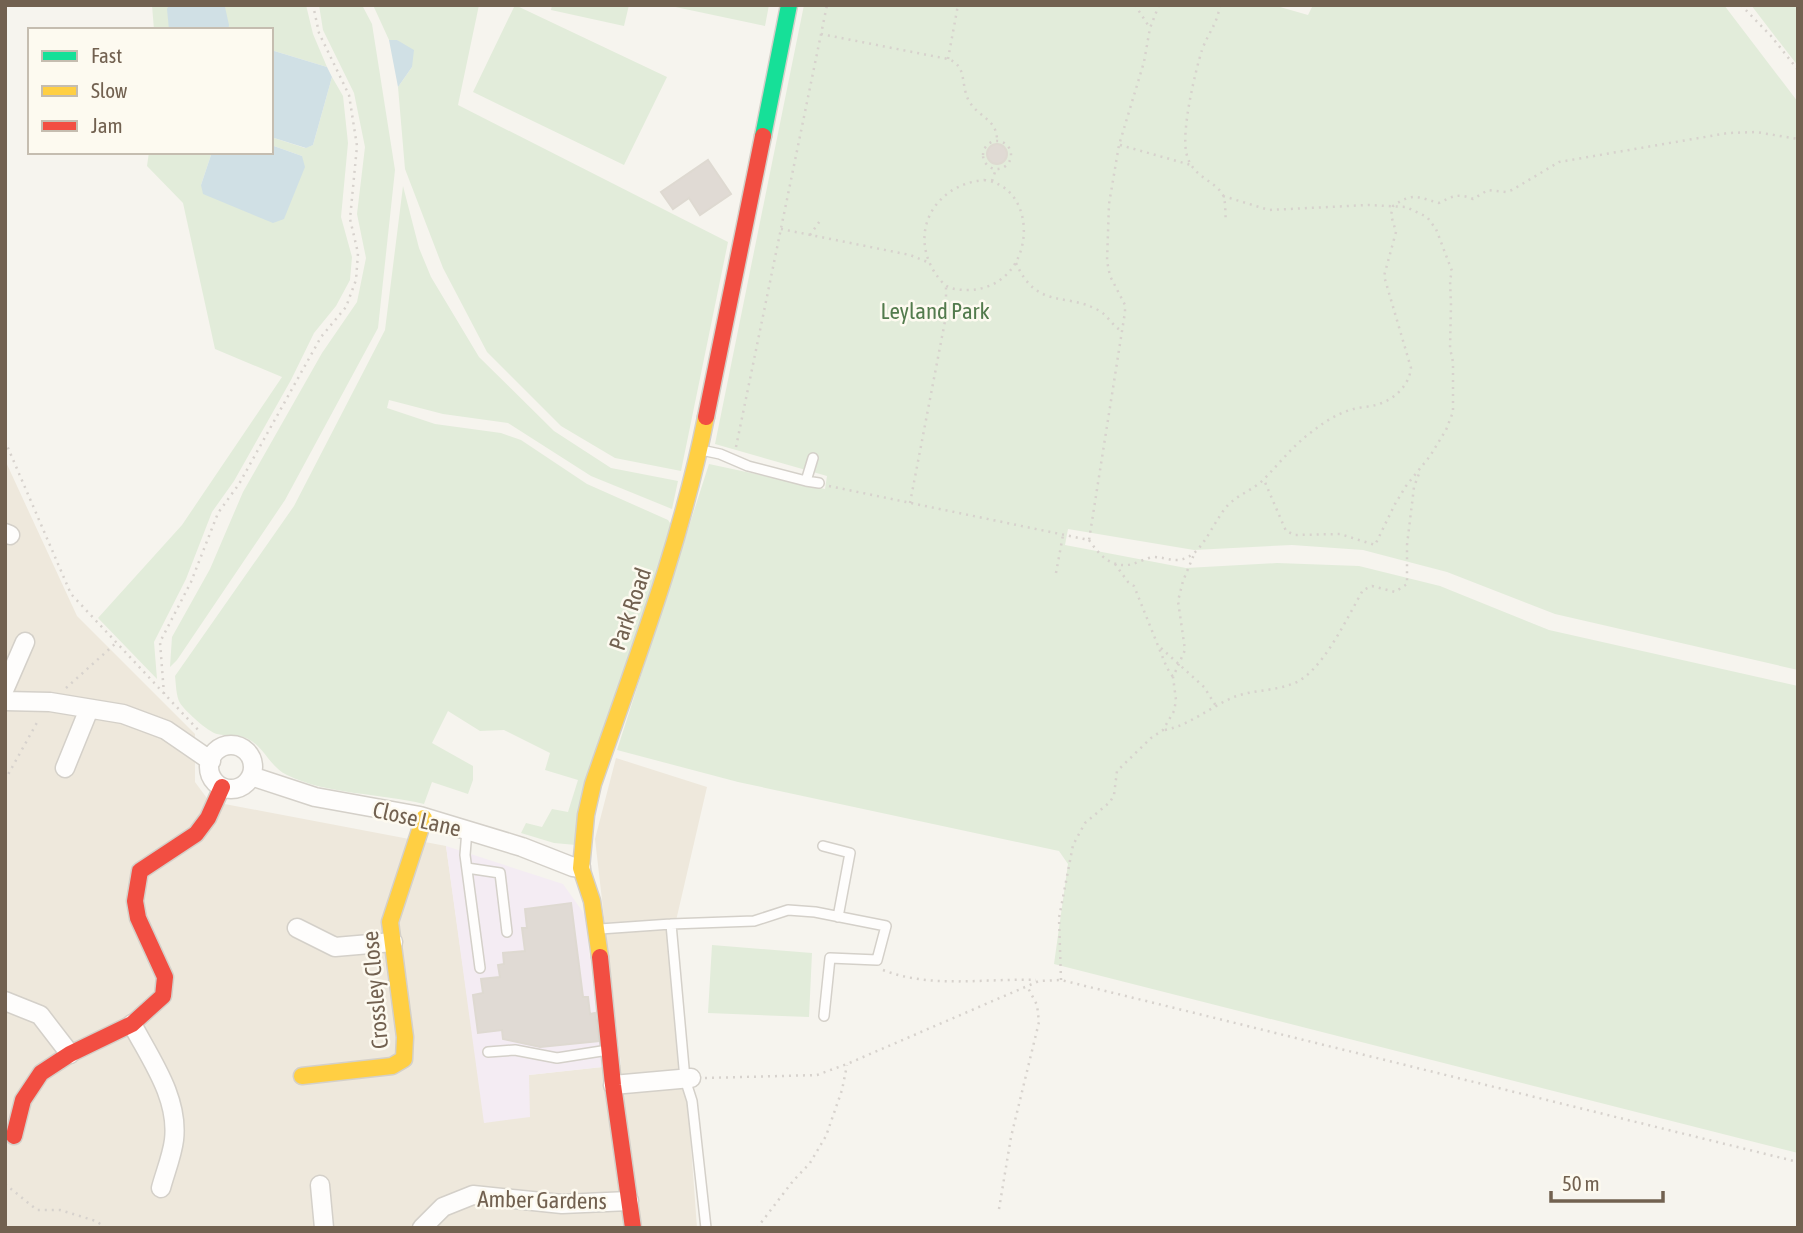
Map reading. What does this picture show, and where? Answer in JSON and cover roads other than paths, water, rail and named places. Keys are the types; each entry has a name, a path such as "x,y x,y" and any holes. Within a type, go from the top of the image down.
{"street":[{"name":"Park Road","path":"633,1228 613,1085 598,930 581,868 586,815 593,783 682,523 789,5"},
{"path":"5,688 24,642"},
{"path":"5,701 50,702 123,714 166,730 214,756"},
{"path":"65,768 81,748 89,709"},
{"path":"231,746 244,750 252,762 248,782 236,789 217,784 211,774 214,756 231,746"},
{"name":"Close Lane","path":"251,776 315,797 424,818 522,847 581,868"},
{"path":"14,1136 23,1100 41,1073 70,1054 132,1024 163,996 165,977 138,918 135,901 140,871 196,834 208,818 222,787"},
{"name":"Crossley Close","path":"302,1076 392,1066 404,1059 405,1037 390,922 424,818"},
{"path":"297,928 335,947 393,942"},
{"path":"5,1001 40,1015 70,1054"},
{"path":"132,1024 164,1082 175,1119 174,1143 161,1188"},
{"path":"613,1085 688,1078"},
{"path":"320,1185 324,1228"},
{"name":"Amber Gardens","path":"422,1228 443,1207 473,1195 562,1204 629,1201"}],"lane":[{"path":"699,450 720,454 748,466 820,483"},
{"path":"806,481 813,458"},
{"path":"467,830 465,855 480,968"},
{"path":"823,846 850,853 838,917"},
{"path":"467,868 500,873 507,932"},
{"path":"598,930 754,921 788,911 886,926 877,960 830,958 824,1016"},
{"path":"671,924 706,1228"},
{"path":"488,1052 515,1050 556,1058 610,1049"}],"park label":[{"name":"Leyland Park","path":"935,311"}]}
